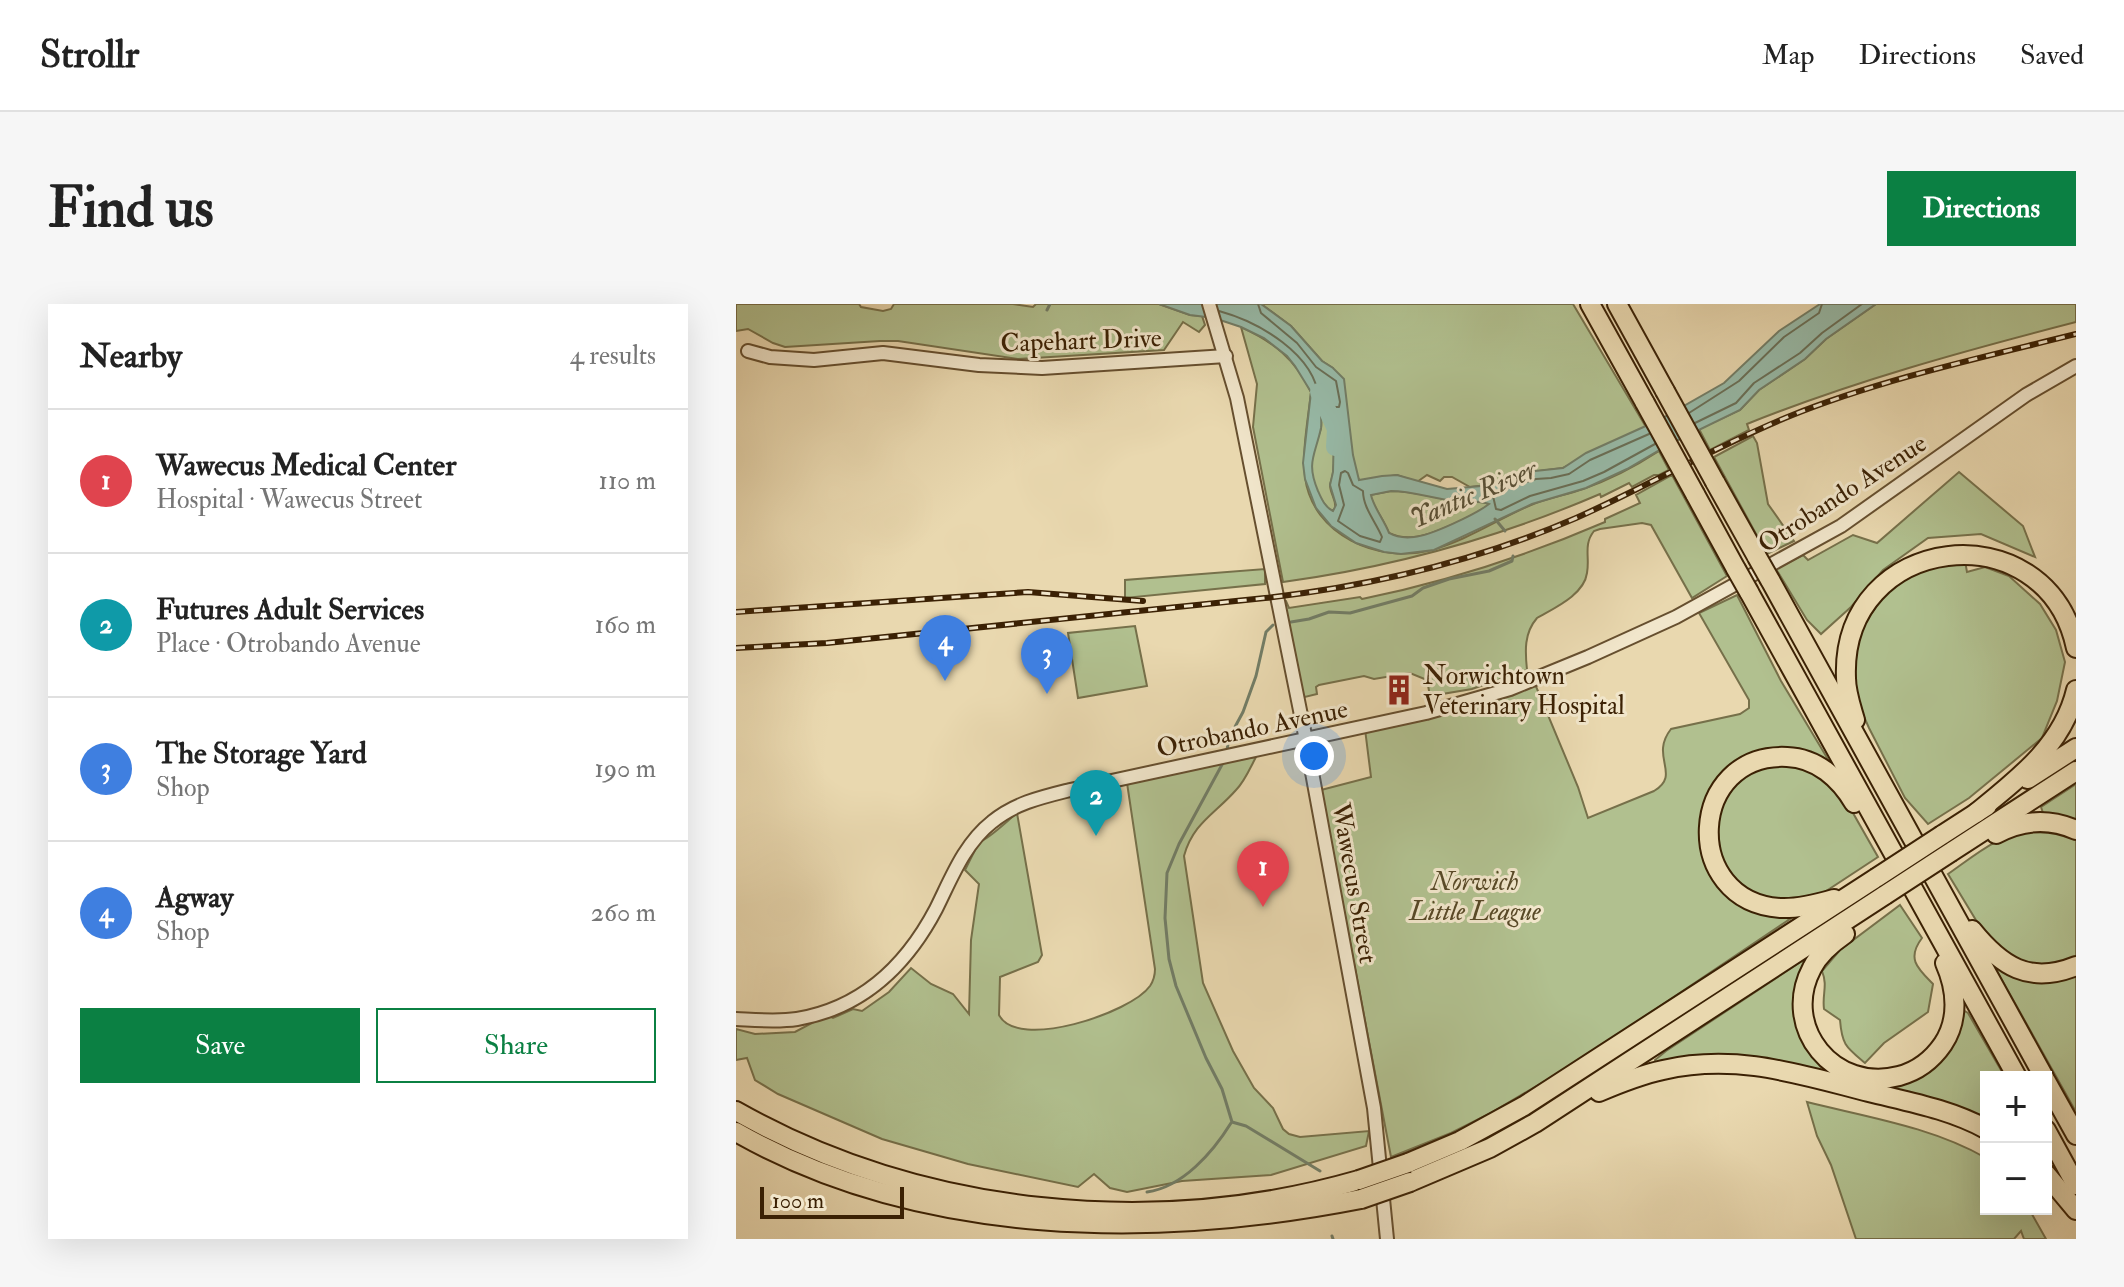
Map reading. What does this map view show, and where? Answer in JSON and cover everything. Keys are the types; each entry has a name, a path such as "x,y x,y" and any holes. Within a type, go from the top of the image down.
{"highway":[{"path":"1590,304 2014,1071"},
{"path":"1617,304 2041,1071"},
{"path":"1867,757 1847,688 1849,648 1855,626 1869,602 1890,579 1911,566 1930,558 1958,555 1985,558 2014,567 2038,582 2053,598 2068,623 2076,648"},
{"path":"1976,813 2049,747 2067,718 2076,690"},
{"path":"736,1111 816,1150 901,1181 982,1201 1060,1211 1134,1214 1209,1210 1278,1200 1359,1180 1460,1141 1531,1102 2076,748"},
{"path":"1852,893 1812,905 1779,908 1756,902 1733,889 1717,869 1708,844 1711,810 1720,791 1737,772 1756,762 1785,757 1808,761 1828,773 1844,788 1864,818 1885,840"},
{"path":"1239,1235 1361,1199 1490,1148 1555,1110 2076,771"},
{"path":"1954,850 1976,845 2012,826 2033,821 2052,822 2076,830"},
{"path":"1940,888 1978,938 2006,964 2040,974 2076,966"},
{"path":"1880,898 1820,956 1810,972 1803,993 1803,1014 1812,1040 1826,1058 1847,1073 1875,1079 1910,1072 1929,1060 1948,1036 1955,1017 1954,995 1934,926"},
{"path":"1555,1110 1645,1074 1686,1065 1734,1063 1773,1068 1929,1106 1980,1126"},
{"path":"2052,1092 2076,1135"},
{"path":"736,1132 792,1161 874,1193 957,1216 1019,1226 1084,1232 1166,1233 1228,1228 1308,1213"},
{"path":"2052,1141 2076,1185"},
{"path":"2052,1181 2076,1210"}],"street":[{"name":"Wawecus Street","path":"1209,304 1226,356 1249,453 1306,740 1374,1108 1387,1239"},
{"name":"Capehart Drive","path":"748,351 764,356 814,360 883,353 979,365 1042,368 1226,356"},
{"name":"Otrobando Avenue","path":"736,1019 796,1019 831,1010 859,998 903,960 973,841 1011,809 1070,790 1426,713 1510,689 1588,657 1676,617 1841,526 2028,394 2076,366"}],"green space":[{"path":"736,304 859,304 883,311 891,309 894,304 1013,304 1033,307 1036,304 1159,304 1202,316 1205,325 1199,332 1183,322 1164,350 1018,359 898,341 785,347 748,329 736,331"},
{"path":"1261,304 1573,304 1646,427 1563,468 1487,485 1470,487 1452,477 1444,477 1440,481 1427,475 1417,482 1397,475 1360,481 1355,474 1333,368 1322,361 1291,326"},
{"path":"1876,304 2076,304 2076,322 1828,394 1747,424 1749,430 1710,450 1699,429 1740,410 1759,390"},
{"path":"1241,327 1282,353 1305,380 1311,392 1304,456 1310,497 1320,515 1334,529 1370,548 1390,553 1411,553 1444,546 1543,500 1603,481 1659,451 1669,470 1632,487 1629,483 1601,497 1600,494 1523,524 1444,549 1365,568 1283,582 1253,427 1257,384"},
{"path":"1321,409 1326,410 1332,423 1334,440 1330,485 1335,509 1331,511 1316,490 1311,471 1312,456 1321,428"},
{"path":"1753,436 1768,504 1794,541 1767,554 1714,457"},
{"path":"1959,472 2023,526 2035,557 1981,534 1928,538 1883,570 1851,607 1821,634 1807,620 1776,569 1803,555 1808,560 1853,535 1877,543"},
{"path":"1672,475 1727,576 1692,598 1651,525 1642,523 1600,529 1594,531 1589,541 1585,581 1567,600 1537,618 1533,624 1526,642 1527,670 1472,689 1430,696 1427,680 1410,673 1374,679 1364,676 1319,685 1316,687 1317,694 1303,695 1280,602 1286,601 1289,608 1362,599 1485,567 1605,522 1605,519 1640,503 1636,495"},
{"path":"1391,491 1490,504 1431,533 1401,537 1389,533 1370,495"},
{"path":"1965,561 1967,572 1985,567 2009,576 2040,604 2056,630 2065,662 2057,701 2042,738 1969,798 1928,824 1905,798 1869,728 1857,701 1852,673 1862,628 1886,591 1925,565"},
{"path":"1265,569 1265,584 1125,598 1125,580"},
{"name":"Norwich Little League","path":"1737,595 1781,681 1832,766 1803,753 1730,773 1705,859 1770,913 1790,919 1574,1064 1489,1114 1391,1157 1321,790 1371,777 1365,729 1477,705 1535,684 1588,818 1654,791 1665,778 1663,748 1671,729 1740,714 1749,708 1749,700 1699,613"},
{"path":"1135,626 1147,686 1078,698 1068,633"},
{"path":"1256,757 1245,779 1193,835 1184,856 1203,983 1233,1051 1254,1088 1273,1108 1283,1129 1300,1137 1369,1131 1366,1146 1271,1175 1182,1181 1127,1192 1110,1188 1094,1174 1078,1187 968,1164 882,1139 778,1094 755,1080 747,1058 736,1060 736,1029 755,1034 795,1032 827,1015 833,1018 853,1009 862,1011 889,992 911,968 931,984 953,994 969,1014 971,940 979,884 965,870 979,842 1017,813 1042,955 1038,962 1000,977 999,1015 1010,1025 1050,1029 1099,1017 1121,1007 1150,986 1155,971 1127,783 1208,764"},
{"path":"1776,763 1812,768 1845,799 1878,857 1817,897 1776,900 1744,890 1722,866 1716,815 1723,798 1742,776"},
{"path":"2076,784 2076,824 2043,813 2041,807"},
{"path":"2036,830 2063,832 2076,839 2076,958 2045,967 2021,964 1985,935 1948,874 2000,840"},
{"path":"1900,905 1922,938 1914,958 1933,984 1928,1012 1884,1043 1865,1063 1846,1045 1840,1020 1824,1009 1825,981 1822,971 1840,950"},
{"path":"1811,955 1799,1019 1849,1080 1656,1063 1655,1060 1666,1051"},
{"path":"1993,964 2076,970 2076,1112"},
{"path":"1963,1010 1968,1013 2002,1071 1980,1071 1980,1123 1873,1084 1911,1078 1959,1020"},
{"path":"1807,1102 1876,1118 1965,1147 1980,1155 1980,1215 2032,1215 2046,1239 2024,1239 2021,1231 2014,1239 1856,1239 1831,1165 1817,1136"}],"water":[{"path":"1159,304 1261,304 1291,326 1322,361 1344,379 1359,480 1397,475 1447,489 1493,485 1535,471 1563,468 1586,453 1659,420 1724,383 1779,331 1820,304 1876,304 1759,390 1740,410 1586,488 1532,504 1434,550 1401,554 1356,543 1331,526 1316,508 1305,479 1303,463 1311,392 1287,356 1264,338 1241,327 1214,318 1190,315","holes":["1322,409 1326,410 1334,426 1330,485 1336,505 1333,511 1322,500 1313,473","1391,491 1448,500 1489,504 1431,533 1401,537 1389,533 1371,495"]}],"waterway":[{"path":"1047,310 1050,304"},
{"name":"Yantic River","path":"1319,392 1336,429 1335,447"},
{"path":"1495,519 1505,531"},
{"path":"1291,622 1329,612 1350,613 1412,596 1423,588 1449,579 1489,571 1512,561 1513,556"},
{"path":"1227,750 1229,738 1243,712 1256,676 1266,632 1273,625"},
{"path":"1224,761 1179,844 1167,873 1165,918 1169,959 1176,986 1222,1089 1232,1122 1246,1126 1320,1171"},
{"path":"1147,1192 1185,1176 1206,1156 1231,1123"}],"railway":[{"path":"736,648 827,643 1265,598 1424,570 1501,547 1576,518 1735,440 1825,403 1932,370 2076,334"},
{"path":"736,612 1028,592 1143,601"}],"place":[{"name":"Agway","path":"945,681"},
{"name":"Norwichtown Veterinary Hospital","path":"1399,690"},
{"name":"The Storage Yard","path":"1047,694"},
{"name":"Futures Adult Services","path":"1096,836"},
{"name":"Wawecus Medical Center","path":"1263,907"}]}
